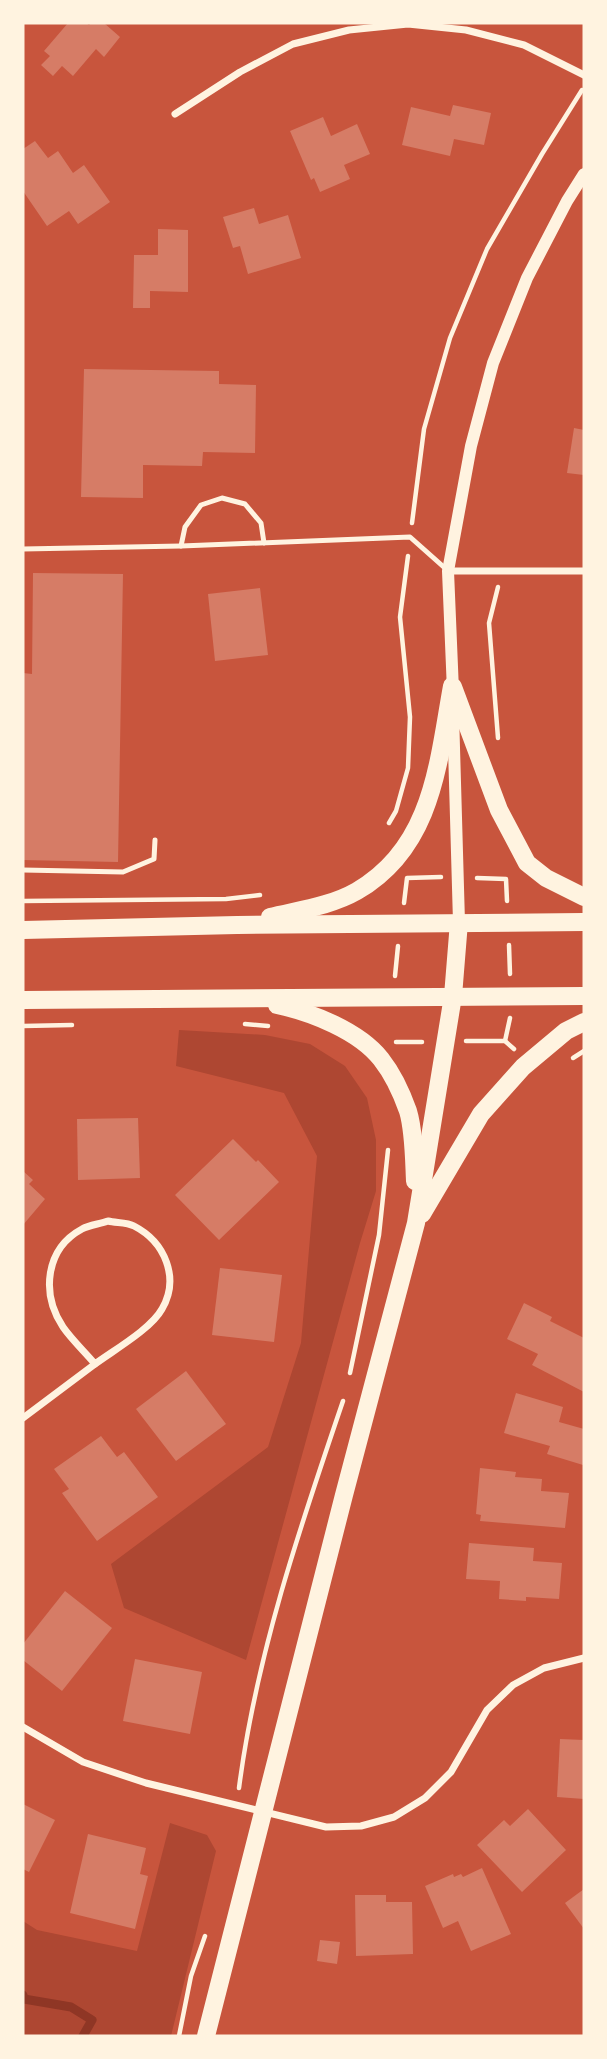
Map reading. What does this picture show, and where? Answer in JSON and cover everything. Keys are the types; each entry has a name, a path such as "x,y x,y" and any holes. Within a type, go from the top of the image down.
{"main road":[{"path":"452,686 499,810 527,863 545,878 584,897"},
{"path":"237,925 320,905 356,892 381,873 408,842 424,814 436,774 452,686"},
{"path":"206,2036 416,1223 453,996 459,922"},
{"path":"23,930 584,922"},
{"path":"23,1000 584,996"},
{"path":"238,998 294,1009 331,1022 352,1034 380,1057 408,1113 414,1160 416,1223"},
{"path":"416,1223 481,1114 523,1067 566,1031 584,1022"}],"street":[{"path":"175,114 240,72 293,44 349,30 396,25 466,30 524,45 584,75"},
{"path":"459,922 448,571 471,446 493,363 527,278 584,174"},
{"path":"448,571 584,571"},
{"path":"23,1418 144,1329 162,1310 170,1287 168,1262 153,1240 133,1225 108,1222 82,1228 59,1247 49,1272 51,1300 63,1326 95,1364"},
{"path":"23,1727 83,1762 146,1783 329,1827 361,1826 394,1817 425,1798 451,1772 487,1710 513,1685 544,1668 584,1658"}],"lane":[{"path":"181,546 186,527 201,505 222,498 245,504 261,523 264,543"},
{"path":"23,549 410,537 448,571"},
{"path":"23,870 122,872 154,859 155,840"}],"path":[{"path":"499,572 489,622 499,742"},
{"path":"23,901 226,899 264,895"},
{"path":"244,1024 270,1026"},
{"path":"23,1026 78,1025"},
{"path":"349,1378 379,1235 387,1140"},
{"path":"238,1791 249,1726 279,1604 300,1528 346,1391"},
{"path":"179,2036 191,1976 208,1928"}],"shaded area":[{"path":"179,1030 265,1035 310,1044 345,1066 367,1098 376,1140 376,1191 246,1660 124,1608 111,1564 268,1447 301,1343 317,1156 284,1093 176,1066"},
{"path":"170,1823 207,1835 216,1851 171,2036 23,2036 23,1921 37,1930 137,1951"}],"building":[{"path":"68,23 104,23 120,37 104,57 96,49 73,76 62,66 53,76 41,65 50,56 44,51"},
{"path":"453,105 491,113 484,145 454,139 450,156 402,145 411,107 450,116"},
{"path":"323,117 331,136 357,124 370,154 344,165 350,179 320,192 314,178 311,180 290,131"},
{"path":"35,141 48,158 58,151 73,173 84,165 110,202 78,224 69,211 47,226 23,191 23,149"},
{"path":"254,208 259,224 288,215 301,258 248,274 240,246 233,248 223,217"},
{"path":"158,229 188,230 188,292 150,291 150,308 133,308 134,255 158,255"},
{"path":"84,369 219,371 219,384 256,385 255,453 203,452 202,466 143,465 143,498 81,497"},
{"path":"574,428 584,430 584,475 567,473"},
{"path":"33,573 123,574 118,862 23,860 23,673 32,674"},
{"path":"260,588 268,655 215,661 208,594"},
{"path":"138,1118 140,1178 78,1180 77,1119"},
{"path":"233,1139 279,1182 219,1240 175,1195"},
{"path":"23,1171 33,1180 29,1184 45,1199 23,1225"},
{"path":"220,1268 282,1275 274,1342 212,1335"},
{"path":"524,1303 552,1317 550,1321 584,1338 584,1392 532,1365 538,1354 507,1339"},
{"path":"186,1371 226,1424 176,1461 136,1409"},
{"path":"516,1393 563,1407 559,1422 584,1429 583,1465 547,1454 550,1446 504,1433"},
{"path":"101,1436 117,1457 124,1452 158,1497 97,1541 62,1493 69,1489 54,1469"},
{"path":"480,1468 516,1472 515,1477 542,1479 541,1491 569,1493 565,1528 480,1521 481,1515 476,1514"},
{"path":"469,1543 534,1548 533,1561 562,1563 559,1599 499,1599 500,1581 466,1579"},
{"path":"65,1591 112,1628 62,1691 23,1660 23,1644"},
{"path":"135,1659 202,1672 190,1734 123,1721"},
{"path":"560,1739 584,1740 584,1799 557,1797"},
{"path":"23,1804 55,1820 29,1872 23,1869"},
{"path":"528,1809 566,1850 522,1892 477,1845 504,1820 510,1826"},
{"path":"88,1834 146,1848 140,1874 148,1876 135,1929 70,1913"},
{"path":"482,1868 511,1934 471,1951 458,1921 443,1928 425,1886 453,1874 454,1877 461,1874 463,1877"},
{"path":"584,1889 584,1929 565,1903"},
{"path":"355,1895 386,1895 386,1902 412,1902 413,1954 356,1956"},
{"path":"320,1940 340,1942 337,1964 317,1961"}],"waterway":[{"path":"23,1995 24,1999 71,2007 92,2020 83,2036"}]}
